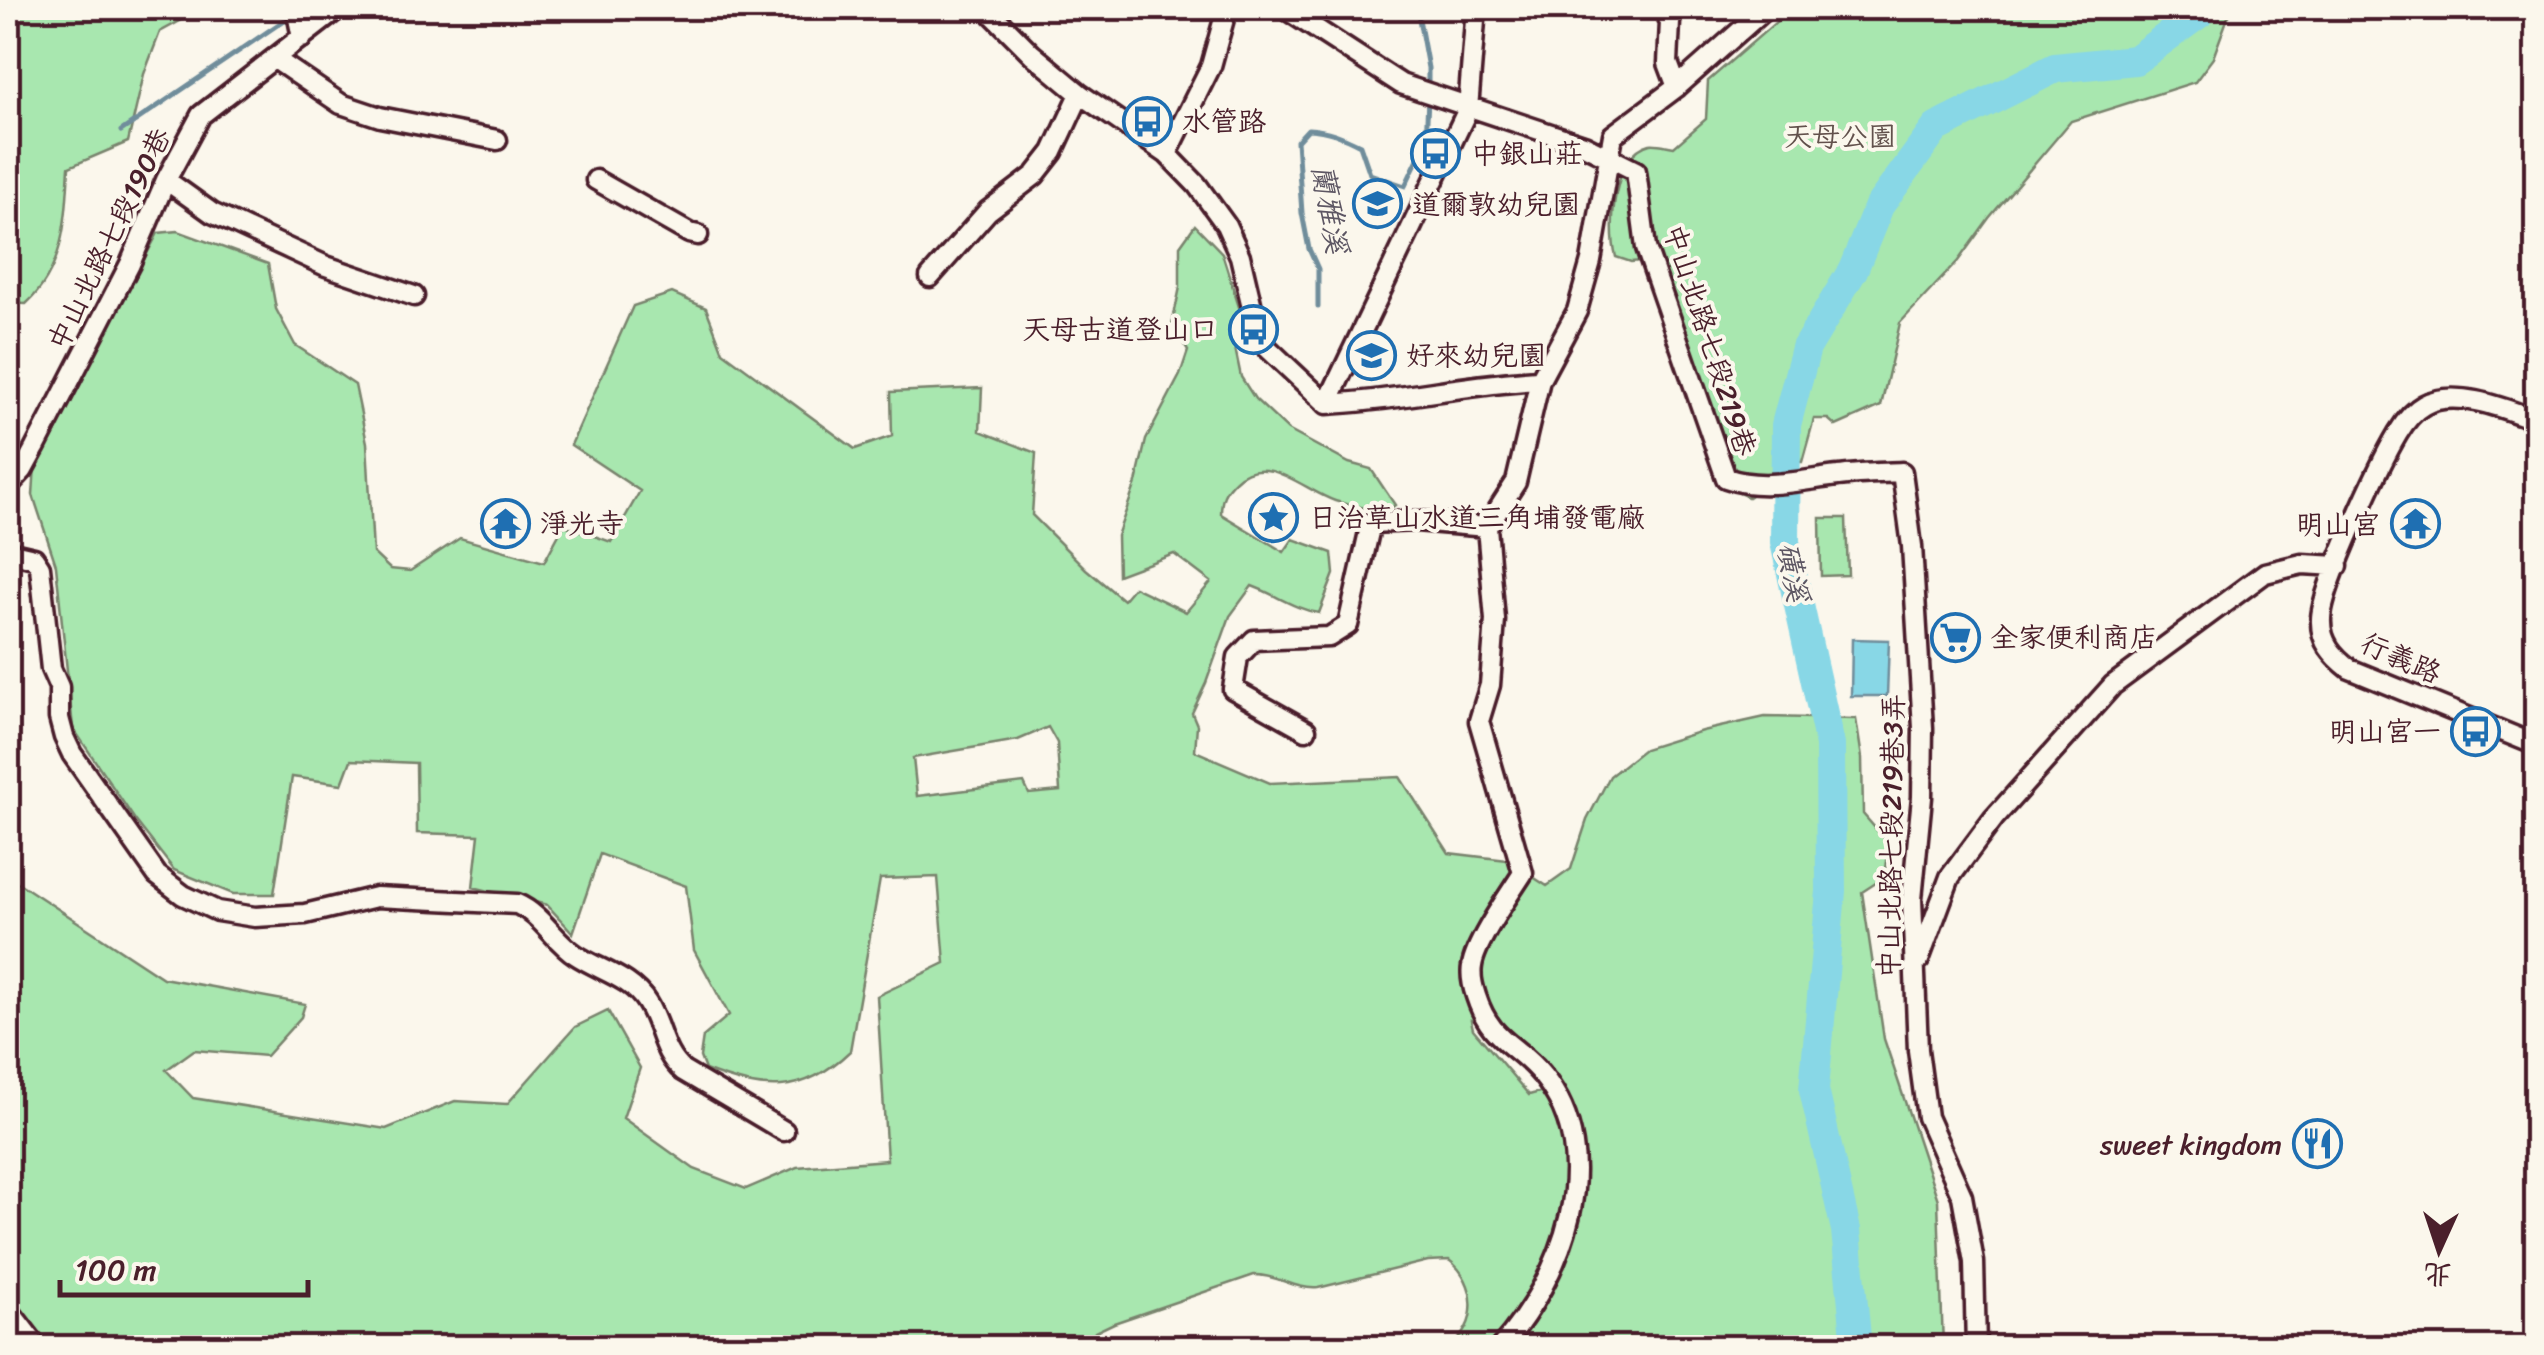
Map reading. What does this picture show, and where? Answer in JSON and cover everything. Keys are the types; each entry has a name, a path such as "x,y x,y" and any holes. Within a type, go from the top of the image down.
{"street":[{"path":"296,8 302,38"},
{"name":"中山北路七段190巷","path":"8,486 24,470 201,116 339,8"},
{"path":"986,8 1032,54 1080,94 1166,154 1197,185 1226,225 1240,256 1260,341 1327,404 1540,380"},
{"path":"1166,154 1211,66 1226,8"},
{"name":"中山北路七段219巷","path":"1284,8 1401,84 1607,154 1636,172 1646,248 1726,478 1748,483 1808,483"},
{"path":"1327,404 1468,109 1476,8"},
{"path":"1663,8 1670,22 1668,63 1677,87"},
{"path":"1500,1348 1516,1330 1560,1253 1577,1171 1566,1115 1543,1075 1504,1043 1484,1020 1472,985 1472,964 1523,873 1479,721 1490,685 1495,620 1487,527 1516,482 1540,380 1578,311 1591,260 1607,154 1616,132 1677,87 1766,8"},
{"path":"275,59 341,104 380,117 498,140"},
{"path":"930,277 988,211 1035,175 1053,152 1080,94"},
{"path":"166,180 212,213 326,266 414,296"},
{"path":"596,180 698,235"},
{"name":"行義路","path":"2536,420 2465,401 2426,404 2413,414 2398,432 2338,566 2320,617 2332,655 2350,669 2536,744"},
{"name":"中山北路七段219巷3弄","path":"1808,483 1837,476 1902,472 1913,564 1923,728 1922,797 1912,900 1918,1050 1926,1118 1962,1196 1974,1262 1976,1348"},
{"path":"1306,730 1233,689 1238,657 1254,640 1329,637 1348,625 1371,523 1416,520 1487,527"},
{"path":"8,552 34,558 40,567 52,669 59,688 59,718 72,754 157,875 183,895 217,910 254,917 305,914 376,897 518,904 529,909 576,956 636,990 647,1002 671,1061 784,1131"},
{"path":"1915,970 1950,877 1994,818 2112,686 2265,573 2302,564 2338,566"},
{"path":"8,1310 38,1348"}],"green space":[{"path":"8,8 204,8 160,32 144,74 128,142 69,167 56,258 49,275 26,304 8,303"},
{"name":"天母公園","path":"1792,8 2235,8 2213,58 2195,82 2071,121 1958,261 1900,323 1881,406 1836,426 1828,419 1814,419 1802,462 1779,462 1766,486 1748,497 1724,486 1650,260 1631,262 1616,257 1613,210 1628,161 1650,144 1674,147 1706,119 1708,81"},
{"path":"1195,225 1222,253 1240,310 1234,343 1241,377 1255,399 1288,430 1349,463 1371,469 1395,505 1389,510 1342,503 1273,471 1248,472 1229,488 1221,514 1284,552 1293,539 1332,553 1334,574 1319,613 1252,586 1230,616 1192,713 1197,725 1195,751 1270,783 1400,777 1449,853 1507,860 1547,886 1571,869 1587,820 1610,776 1644,749 1765,717 1856,719 1862,758 1863,814 1889,844 1885,877 1862,892 1884,1039 1938,1200 1943,1347 1448,1347 1466,1328 1471,1304 1465,1280 1449,1260 1428,1261 1318,1288 1254,1275 1114,1323 1095,1332 1085,1348 50,1348 8,1293 8,876 163,978 305,1004 301,1017 266,1056 194,1050 166,1070 193,1098 386,1129 455,1101 507,1104 575,1027 608,1011 640,1068 623,1118 694,1169 746,1189 797,1167 887,1160 877,996 945,963 938,877 880,879 850,1051 832,1066 798,1083 764,1086 705,1070 700,1057 703,1037 729,1015 694,950 686,886 600,854 573,933 547,905 473,887 479,835 417,833 416,763 351,760 342,784 292,777 274,894 233,894 174,870 73,728 56,565 33,495 35,465 158,233 178,231 268,264 276,309 295,345 355,385 367,443 373,553 390,569 410,571 460,538 544,562 564,525 611,542 640,491 571,445 633,306 672,293 706,308 723,352 855,449 892,436 891,392 982,388 980,431 1036,453 1032,515 1123,600 1134,587 1186,612 1211,582 1174,554 1118,575 1117,536 1146,440 1180,375 1188,351 1172,325 1180,287 1180,246","holes":["1048,727 1057,743 1060,791 1029,794 1024,783 917,796 913,758 1018,740","1471,1020 1495,1022 1524,1048 1540,1092 1529,1095 1473,1029"]},
{"path":"1820,518 1846,518 1848,575 1821,576"}],"water":[{"path":"1852,639 1889,640 1887,696 1851,696"}],"waterway":[{"name":"蘭雅溪","path":"1417,8 1428,87"},
{"name":"磺溪","path":"1857,1348 1846,1230 1814,1090 1831,891 1830,745 1785,542 1786,425 1806,348 1853,270 1879,206 1936,128 2055,68 2135,60 2203,8"},
{"path":"121,131 292,15"},
{"name":"蘭雅溪","path":"1318,307 1318,269 1309,249 1302,213 1297,141 1308,129 1341,136 1360,145 1370,174 1405,186 1426,142 1428,98"}],"place":[{"name":"水管路","path":"1147,121"},
{"name":"中銀山莊","path":"1436,153"},
{"name":"道爾敦幼兒園","path":"1377,204"},
{"name":"天母古道登山口","path":"1253,329"},
{"name":"好來幼兒園","path":"1371,355"},
{"name":"日治草山水道三角埔發電廠","path":"1274,517"},
{"name":"淨光寺","path":"505,523"},
{"name":"明山宮","path":"2415,524"},
{"name":"全家便利商店","path":"1955,637"},
{"name":"明山宮一","path":"2476,731"},
{"name":"sweet kingdom","path":"2317,1144"}]}
